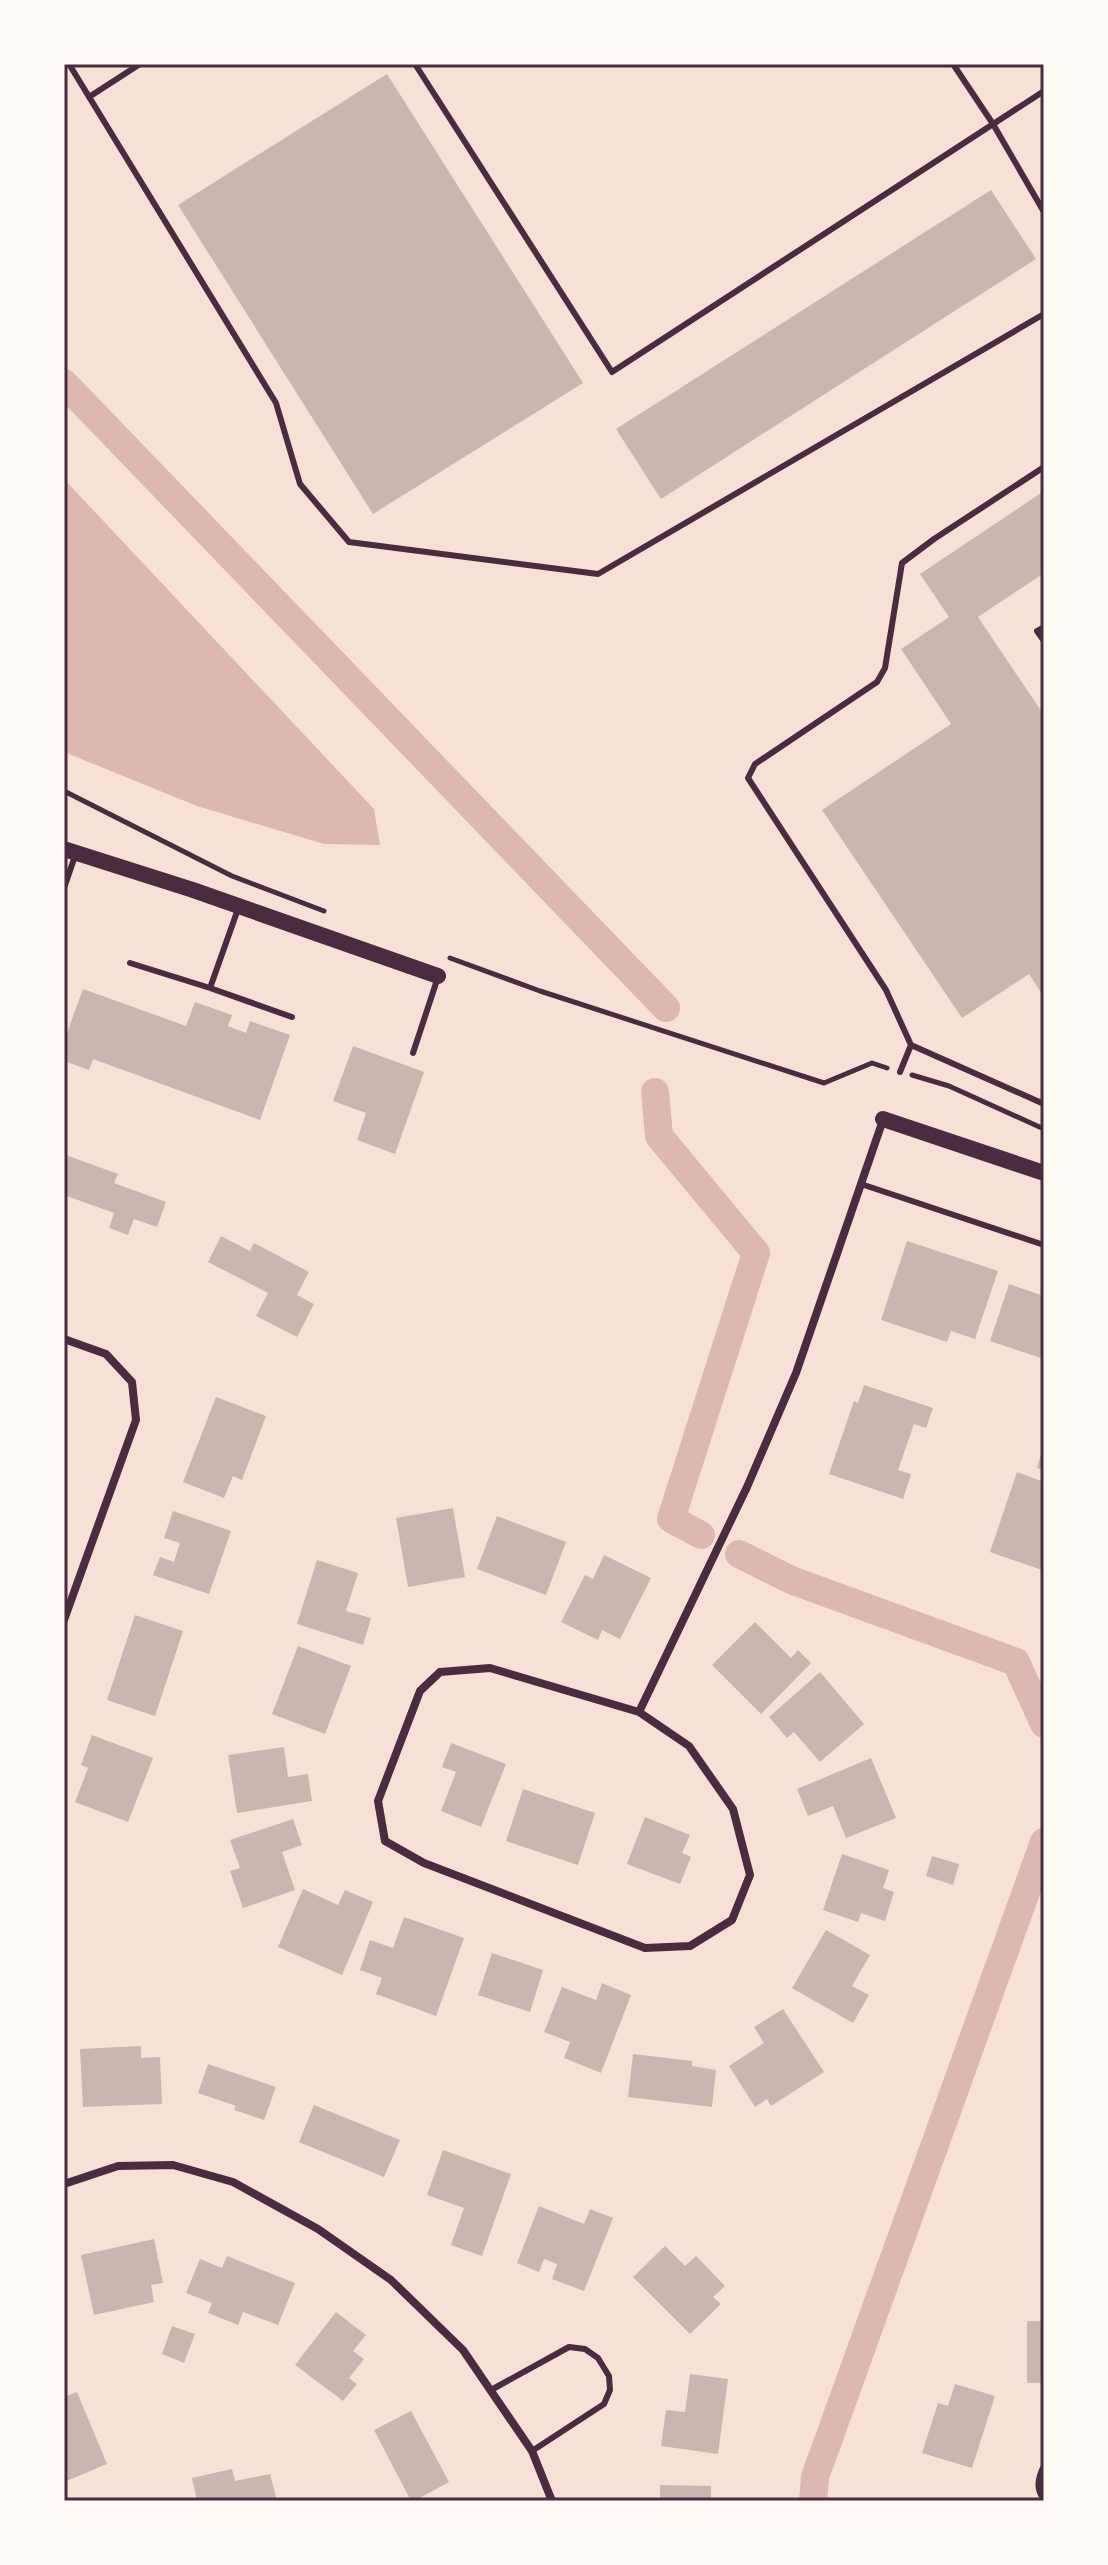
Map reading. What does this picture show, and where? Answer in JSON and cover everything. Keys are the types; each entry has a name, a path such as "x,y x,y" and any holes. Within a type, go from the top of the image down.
{"main road":[{"path":"70,851 438,976"},
{"path":"883,1119 1044,1173"}],"street":[{"path":"639,1712 747,1487 796,1373 883,1119"},
{"path":"64,1339 106,1354 132,1382 136,1420 64,1620"},
{"path":"490,1668 639,1712 689,1746 733,1809 750,1875 732,1920 690,1946 645,1948 424,1863 385,1841 378,1801 420,1691 440,1672 490,1668"},
{"path":"64,2184 118,2166 173,2165 233,2182 318,2229 391,2280 463,2350 532,2451 552,2501"},
{"path":"1044,2468 1039,2491 1044,2498"}],"lane":[{"path":"69,64 276,403 300,484 349,542 598,574 1044,314"},
{"path":"89,97 140,64"},
{"path":"415,64 612,372 1044,91"},
{"path":"955,65 1040,198 1044,212"},
{"path":"1044,467 902,563 885,668 877,682 755,764 748,778 886,990 911,1045 1044,1104"},
{"path":"1044,627 1037,631 1044,641"},
{"path":"64,888 70,851"},
{"path":"210,988 239,906"},
{"path":"130,963 292,1017"},
{"path":"413,1053 438,976"},
{"path":"900,1072 911,1045"},
{"path":"861,1184 1044,1245"},
{"path":"491,2390 569,2347 585,2349 598,2358 609,2376 610,2390 604,2404 532,2451"}],"path":[{"path":"64,791 232,876 335,916"},
{"path":"438,953 540,991 824,1083 872,1063"},
{"path":"915,1076 949,1086 1044,1129"}],"shaded area":[{"path":"64,479 374,809 380,845 324,844 197,806 64,752"}],"building":[{"path":"387,74 583,383 373,514 178,205"},
{"path":"991,190 1036,259 661,499 616,429"},
{"path":"1044,491 1044,573 978,617 1044,715 1044,997 1029,974 962,1018 822,810 951,724 901,649 949,617 920,574"},
{"path":"83,989 186,1026 195,1002 232,1015 228,1026 246,1033 250,1021 290,1035 260,1120 93,1059 89,1070 64,1061 64,1041"},
{"path":"353,1046 424,1072 395,1154 357,1140 366,1113 333,1101"},
{"path":"66,1155 118,1174 114,1183 166,1202 157,1227 134,1219 128,1235 109,1228 114,1213 64,1195"},
{"path":"221,1236 250,1251 254,1243 309,1272 297,1295 314,1304 297,1337 256,1316 268,1293 208,1262"},
{"path":"907,1241 998,1271 975,1339 951,1331 947,1342 881,1320"},
{"path":"1009,1284 1044,1296 1044,1359 990,1341"},
{"path":"864,1385 933,1408 926,1428 914,1424 898,1470 911,1474 903,1499 829,1474 854,1401 858,1403"},
{"path":"216,1397 266,1416 242,1480 233,1476 224,1498 183,1482"},
{"path":"1044,1447 1044,1471 1037,1468"},
{"path":"1017,1472 1044,1482 1042,1570 990,1552"},
{"path":"453,1508 465,1577 408,1587 396,1518"},
{"path":"173,1511 231,1531 209,1594 153,1575 160,1557 174,1562 180,1543 164,1538"},
{"path":"497,1516 566,1542 546,1595 477,1569"},
{"path":"604,1555 651,1578 620,1639 602,1630 598,1640 561,1622 585,1575 593,1579"},
{"path":"317,1560 358,1573 346,1611 371,1618 363,1645 297,1624"},
{"path":"135,1615 183,1631 155,1716 107,1700"},
{"path":"755,1622 791,1658 798,1650 811,1663 761,1714 712,1665"},
{"path":"298,1646 351,1666 325,1734 272,1714"},
{"path":"820,1672 864,1724 820,1762 794,1732 787,1738 769,1717"},
{"path":"92,1735 153,1758 128,1822 75,1802 88,1768 81,1765"},
{"path":"451,1743 506,1764 481,1827 441,1811 456,1772 442,1767"},
{"path":"284,1747 288,1777 308,1774 312,1801 237,1813 228,1755"},
{"path":"871,1758 896,1818 846,1838 833,1806 808,1816 797,1789"},
{"path":"523,1789 595,1813 578,1865 506,1841"},
{"path":"645,1817 690,1835 682,1853 691,1857 680,1884 627,1864"},
{"path":"293,1819 302,1845 282,1852 295,1890 243,1908 230,1871 240,1868 230,1840"},
{"path":"842,1854 889,1870 883,1888 894,1892 885,1921 861,1913 858,1922 823,1910"},
{"path":"932,1856 959,1864 953,1885 926,1876"},
{"path":"303,1889 338,1905 345,1890 373,1902 342,1975 278,1947"},
{"path":"404,1917 464,1938 436,2016 376,1994 382,1978 360,1970 370,1940 393,1948"},
{"path":"826,1930 870,1955 852,1986 869,1995 853,2023 792,1988"},
{"path":"492,1953 543,1970 530,2012 478,1995"},
{"path":"602,1983 631,1995 601,2073 564,2058 570,2042 544,2032 562,1987 596,2000"},
{"path":"783,2009 824,2072 771,2106 767,2099 755,2107 729,2066 764,2043 754,2027"},
{"path":"141,2046 141,2058 160,2057 162,2104 83,2107 80,2049"},
{"path":"633,2054 692,2061 692,2066 716,2070 712,2107 628,2097"},
{"path":"208,2064 276,2087 264,2120 198,2093"},
{"path":"314,2105 400,2140 384,2177 299,2142"},
{"path":"443,2150 511,2174 482,2256 451,2245 464,2208 427,2195"},
{"path":"539,2206 584,2224 590,2209 613,2218 584,2291 552,2279 557,2264 544,2259 539,2272 517,2263"},
{"path":"154,2239 163,2283 151,2285 154,2302 94,2315 81,2255"},
{"path":"665,2246 685,2266 696,2256 725,2286 713,2297 721,2304 690,2334 633,2277"},
{"path":"227,2256 295,2283 278,2325 243,2312 238,2325 208,2313 212,2303 186,2293 200,2259 222,2268"},
{"path":"336,2312 366,2335 353,2351 364,2359 349,2378 357,2384 343,2401 295,2365"},
{"path":"1027,2321 1044,2321 1044,2383 1027,2383"},
{"path":"172,2326 195,2334 184,2363 162,2354"},
{"path":"690,2374 728,2379 718,2454 661,2446 666,2410 685,2412"},
{"path":"955,2384 995,2396 972,2468 922,2453 938,2403 948,2406"},
{"path":"77,2392 107,2464 64,2482 64,2397"},
{"path":"411,2411 449,2482 414,2501 411,2501 374,2430"},
{"path":"232,2469 235,2481 270,2474 277,2501 197,2501 192,2478"},
{"path":"660,2485 711,2486 711,2501 660,2501"}],"waterway":[{"path":"64,383 666,1008"},
{"path":"655,1092 659,1136 756,1253 671,1519 701,1535"},
{"path":"739,1554 791,1580 1016,1662 1044,1724"},
{"path":"813,2501 815,2477 1044,1842"}]}
